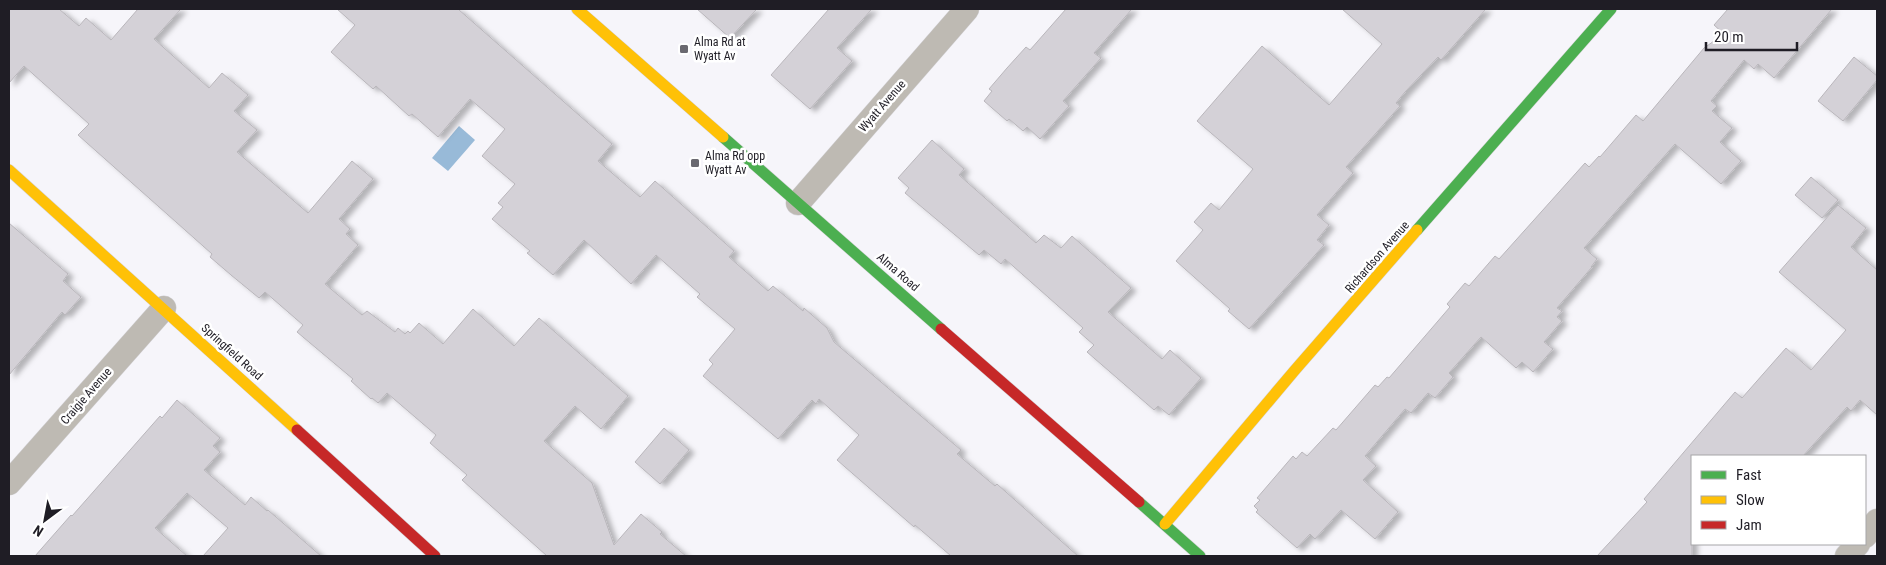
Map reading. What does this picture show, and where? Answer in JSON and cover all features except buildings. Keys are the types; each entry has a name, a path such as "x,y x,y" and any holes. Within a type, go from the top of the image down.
{"street":[{"name":"Alma Road","path":"577,9 1200,556"},
{"name":"Wyatt Avenue","path":"798,203 967,9"},
{"name":"Richardson Avenue","path":"1165,524 1295,370 1611,9"},
{"name":"Springfield Road","path":"9,170 164,308 435,556"},
{"name":"Craigie Avenue","path":"9,484 164,308"},
{"path":"1866,535 1877,521"},
{"path":"1847,556 1857,545"}],"water":[{"path":"459,126 475,140 448,171 432,158"}],"traffic: fast":[{"path":"1417,230 1611,9"},
{"path":"723,137 941,329"},
{"path":"1139,502 1200,556"}],"traffic: slow":[{"path":"577,9 723,137"},
{"path":"9,170 297,430"},
{"path":"1165,524 1295,370 1417,230"}],"traffic: jam":[{"path":"941,329 1139,502"},
{"path":"297,430 435,556"}],"place":[{"name":"Alma Rd at Wyatt Av","path":"684,49"},
{"name":"Alma Rd opp Wyatt Av","path":"695,163"}]}
